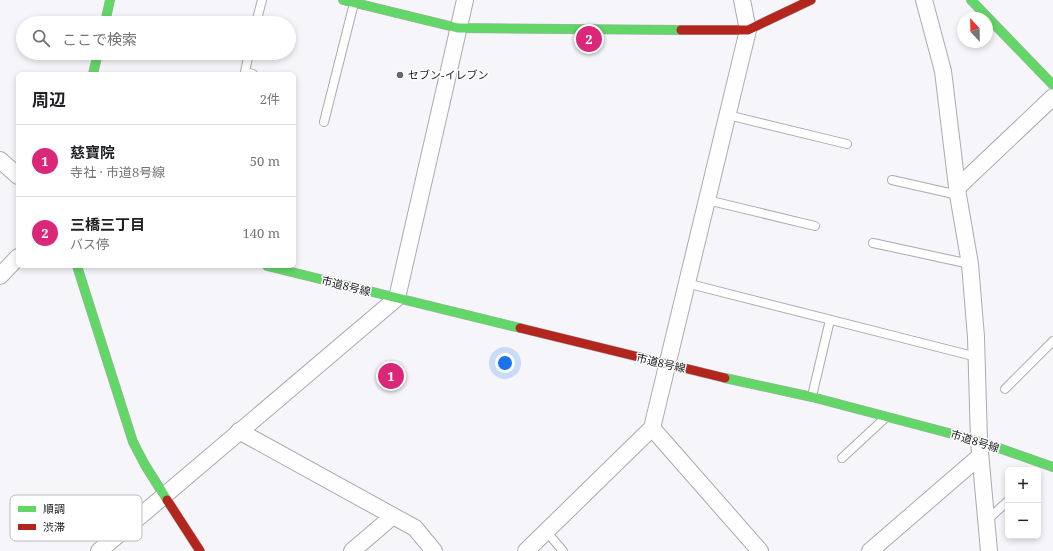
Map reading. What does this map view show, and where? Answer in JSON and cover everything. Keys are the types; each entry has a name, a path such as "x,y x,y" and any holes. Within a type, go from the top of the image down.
{"street":[{"path":"107,16 110,0"},
{"path":"343,0 458,28 748,30 811,0"},
{"path":"142,515 238,431 397,298 465,0"},
{"path":"526,551 652,428 748,30 742,0"},
{"path":"924,0 943,71 958,191 970,264 977,357 979,448 989,551"},
{"path":"971,0 1053,85"},
{"path":"93,72 96,60"},
{"path":"958,191 1053,97"},
{"path":"0,160 16,174"},
{"path":"0,276 16,259"},
{"path":"78,268 133,442 164,496 200,551"},
{"name":"市道8号線","path":"275,268 668,365 812,397 886,416 979,448 1050,466"},
{"path":"652,428 760,551"},
{"path":"238,431 415,528 434,551"},
{"path":"874,550 979,448"},
{"path":"352,551 393,516"},
{"path":"99,551 111,541"}],"lane":[{"path":"258,16 262,0"},
{"path":"324,122 354,3"},
{"path":"245,72 248,60"},
{"path":"728,115 846,144"},
{"path":"892,180 958,191"},
{"path":"707,200 815,226"},
{"path":"873,243 970,264"},
{"path":"686,283 977,357"},
{"path":"812,397 830,320"},
{"path":"1005,389 1053,341"},
{"path":"842,458 886,416"},
{"path":"1041,471 1050,466"},
{"path":"986,522 1006,503"},
{"path":"546,531 562,551"}],"traffic: fast":[{"path":"107,16 110,0"},
{"path":"343,0 458,28 681,30"},
{"path":"971,0 1053,85"},
{"path":"93,72 96,60"},
{"path":"78,268 133,442 145,465 167,500"},
{"path":"275,268 520,328"},
{"path":"725,378 812,397 979,441 1053,467"}],"traffic: jam":[{"path":"681,30 748,30 811,0"},
{"path":"520,328 725,378"},
{"path":"167,500 200,551"}],"place":[{"name":"三橋三丁目","path":"589,39"},
{"name":"セブン-イレブン","path":"400,75"},
{"name":"慈寶院","path":"391,376"}]}
